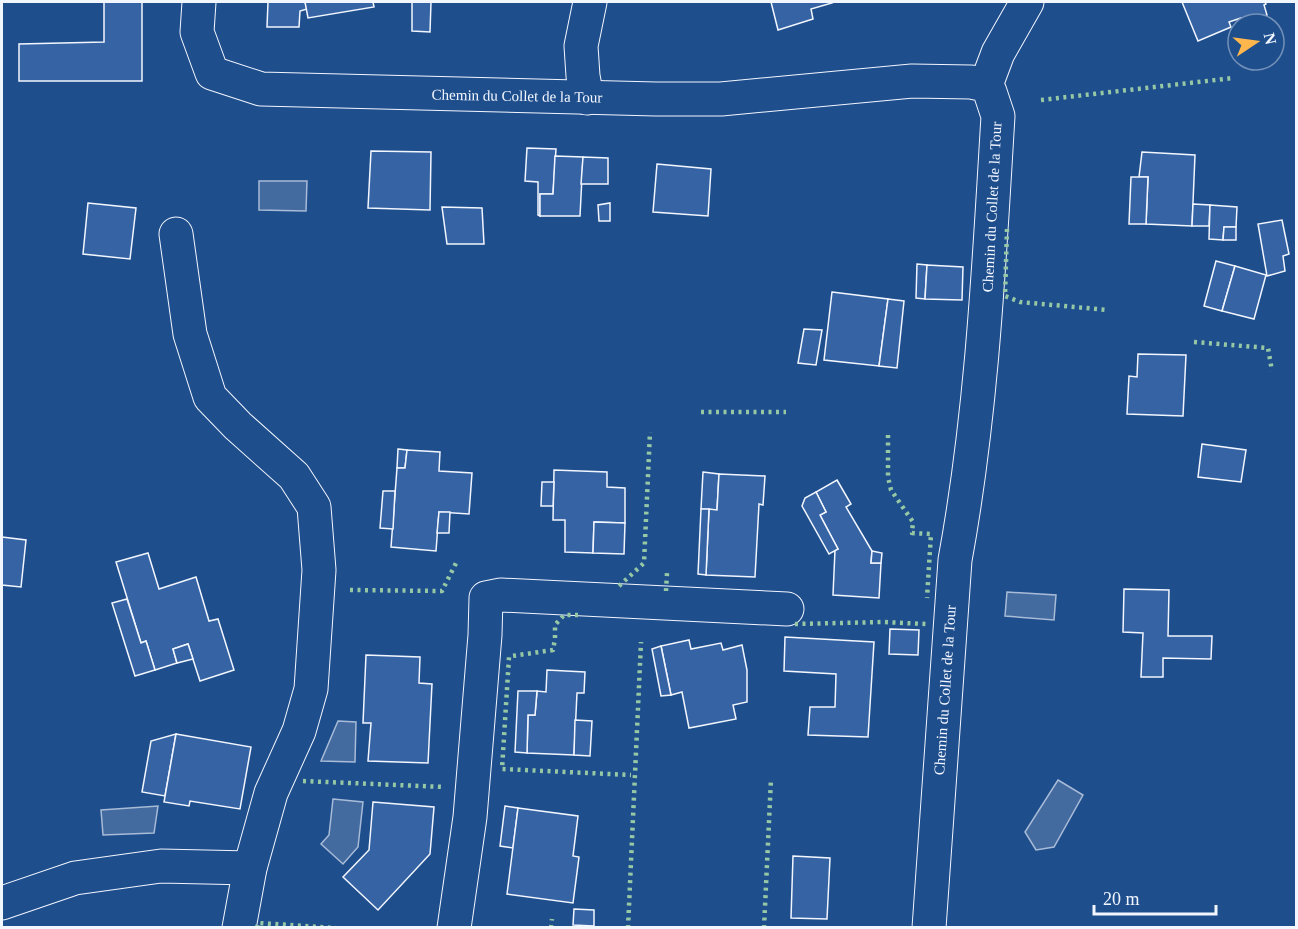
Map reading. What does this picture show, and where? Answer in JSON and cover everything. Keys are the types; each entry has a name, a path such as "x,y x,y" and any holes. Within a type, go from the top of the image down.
{"street":[{"name":"Chemin du Collet de la Tour","path":"199,2 197,32 212,73 261,89 587,98 721,99 912,81 971,82 986,85 998,116 986,311 974,435 955,560 929,927"},
{"path":"587,98 581,46 590,2"},
{"path":"986,85 998,53 1027,2"},
{"path":"176,234 190,334 210,397 238,426 294,476 314,507 319,570 311,689 299,731 271,793 250,868 238,927"},
{"path":"454,927 470,817 486,635 486,598 501,595 787,609"},
{"path":"2,903 75,878 161,866 250,868"}],"water":[{"path":"259,181 307,181 306,211 259,210"},
{"path":"1007,592 1056,595 1054,620 1005,616"},
{"path":"338,721 356,722 355,762 321,761"},
{"path":"1058,780 1083,795 1054,847 1036,850 1025,832"},
{"path":"333,799 363,802 358,847 343,864 321,844 329,835"},
{"path":"158,806 154,833 103,835 101,810"}],"building":[{"path":"104,2 142,2 142,81 19,81 19,44 104,42"},
{"path":"268,2 305,2 307,9 300,11 299,27 267,27"},
{"path":"305,2 373,2 374,7 308,18"},
{"path":"412,2 431,2 430,32 412,31"},
{"path":"771,2 832,3 811,9 813,19 778,30"},
{"path":"1182,2 1265,2 1266,12 1226,12 1226,29 1198,41"},
{"path":"527,148 556,149 553,194 540,194 540,216 538,215 538,182 525,181"},
{"path":"371,151 431,152 430,210 368,208"},
{"path":"1142,152 1195,155 1192,226 1146,224 1148,177 1139,177"},
{"path":"555,156 583,157 580,216 540,216 540,194 553,194"},
{"path":"583,157 608,158 608,184 581,184"},
{"path":"657,164 711,169 708,216 653,212"},
{"path":"1131,177 1148,177 1146,224 1129,224"},
{"path":"88,203 136,208 130,259 83,254"},
{"path":"610,203 610,221 599,221 598,205"},
{"path":"1193,204 1210,205 1209,226 1192,226"},
{"path":"1210,205 1237,207 1236,227 1224,227 1223,240 1209,239"},
{"path":"442,207 482,208 484,244 447,244"},
{"path":"1282,220 1289,254 1283,256 1285,271 1267,276 1258,224"},
{"path":"1224,227 1236,227 1236,240 1223,240"},
{"path":"1216,261 1235,266 1222,311 1204,306"},
{"path":"917,264 927,265 925,299 916,298"},
{"path":"927,265 963,267 962,300 925,299"},
{"path":"1235,266 1266,275 1254,319 1222,311"},
{"path":"832,292 888,299 879,366 824,360"},
{"path":"888,299 904,301 897,368 879,366"},
{"path":"804,329 822,330 816,365 798,363"},
{"path":"1138,354 1186,355 1183,416 1127,414 1129,376 1137,377"},
{"path":"1202,444 1246,450 1241,482 1198,477"},
{"path":"398,449 407,450 405,468 397,468"},
{"path":"407,450 440,452 439,471 472,473 469,514 439,512 436,551 391,547 397,468 405,468"},
{"path":"554,470 607,472 607,487 625,488 625,523 594,522 593,553 565,552 565,520 553,520"},
{"path":"703,472 719,474 717,510 701,509"},
{"path":"719,474 765,476 763,505 759,504 755,577 706,575 709,509 717,510"},
{"path":"837,480 851,504 846,507 872,551 871,563 881,563 879,598 833,595 835,550 838,549 820,515 826,512 816,492"},
{"path":"542,482 554,482 553,506 541,506"},
{"path":"383,491 395,491 393,529 380,528"},
{"path":"816,492 826,512 820,515 838,549 829,554 802,506 805,498"},
{"path":"701,509 709,509 706,575 698,574"},
{"path":"439,512 450,512 449,533 437,533"},
{"path":"594,522 625,523 624,554 593,553"},
{"path":"2,537 26,540 21,587 2,585"},
{"path":"872,551 882,553 881,563 871,563"},
{"path":"148,553 159,589 196,577 209,621 218,619 234,670 200,681 188,644 173,649 177,663 155,670 146,641 141,643 116,562"},
{"path":"1124,589 1169,590 1168,636 1212,636 1211,659 1163,658 1163,677 1141,677 1143,633 1123,632"},
{"path":"127,599 141,643 146,641 155,670 135,676 112,603"},
{"path":"890,629 919,630 918,655 889,654"},
{"path":"785,637 874,642 868,737 808,735 810,707 835,707 836,674 784,671"},
{"path":"689,640 691,649 721,643 723,650 742,645 747,670 747,702 733,705 736,719 689,728 682,692 671,695 661,646"},
{"path":"188,644 193,659 177,663 173,649"},
{"path":"661,646 671,695 661,696 652,649"},
{"path":"366,655 420,657 419,683 432,684 428,763 368,761 371,723 363,723"},
{"path":"547,670 585,672 584,693 577,693 574,755 527,753 528,715 535,715 537,691 546,692"},
{"path":"518,691 537,691 535,715 528,715 527,753 515,752"},
{"path":"575,720 592,721 590,756 574,755"},
{"path":"176,734 165,796 142,792 151,741"},
{"path":"176,734 251,747 240,809 190,801 189,806 164,802"},
{"path":"373,802 434,807 430,854 378,910 343,877 369,850"},
{"path":"505,806 518,808 513,848 500,846"},
{"path":"518,808 578,816 573,856 579,857 573,903 507,894"},
{"path":"793,856 830,858 827,919 791,918"},
{"path":"574,909 594,910 594,926 573,925"}],"hedge":[{"path":"1041,100 1233,78"},
{"path":"1007,229 1005,296 1020,302 1108,310"},
{"path":"1194,342 1268,348 1272,371"},
{"path":"701,412 786,412"},
{"path":"619,586 644,563 650,432"},
{"path":"888,435 888,477 891,490 913,522 912,533 931,534 927,598"},
{"path":"350,590 442,591 456,563"},
{"path":"666,591 667,573"},
{"path":"578,615 564,615 555,625 553,650 509,657 502,769 631,775"},
{"path":"795,624 883,622 926,624"},
{"path":"628,928 641,642"},
{"path":"764,928 771,779"},
{"path":"303,781 444,787"},
{"path":"551,928 552,919"},
{"path":"257,928 258,923 336,928"}]}
